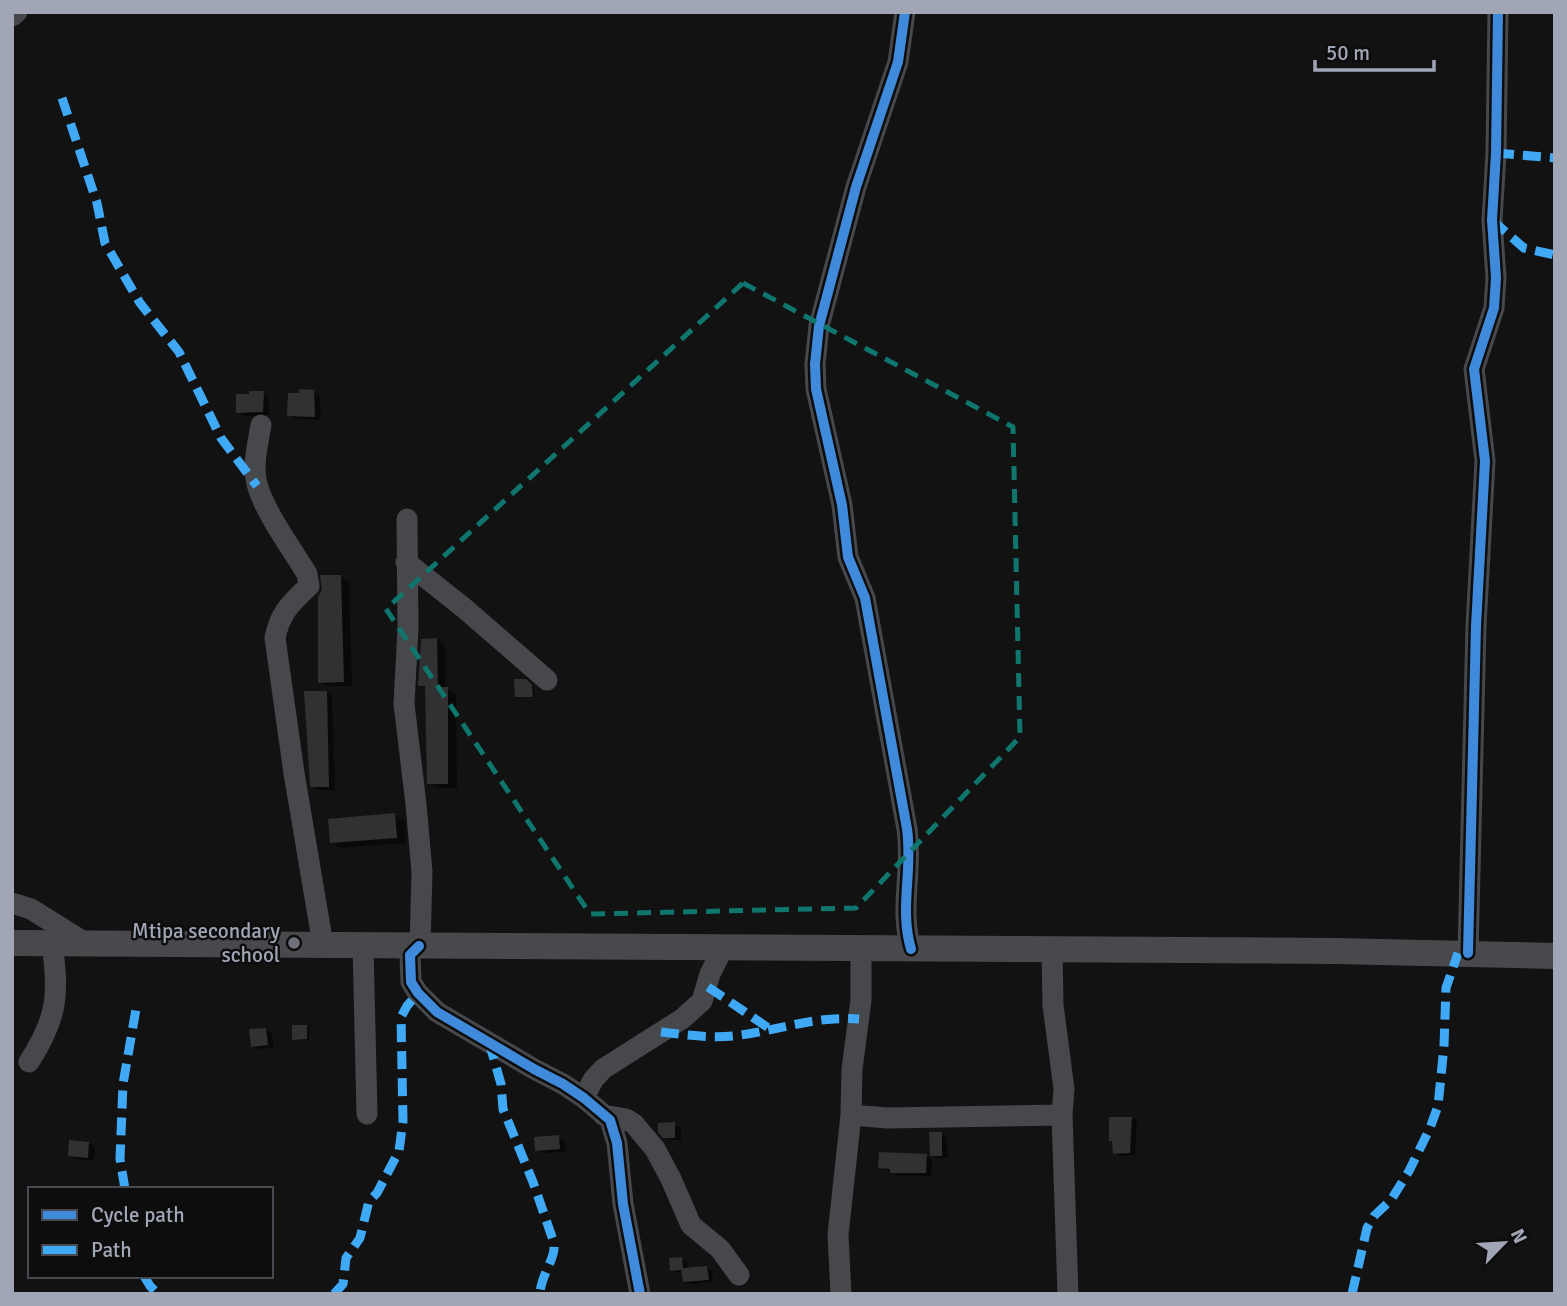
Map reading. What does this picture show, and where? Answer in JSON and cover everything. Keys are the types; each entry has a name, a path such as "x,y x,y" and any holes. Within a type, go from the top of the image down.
{"main road":[{"path":"12,943 1468,953 1555,956"}],"street":[{"path":"12,16 17,12"},
{"path":"905,12 898,62 856,187 819,326 815,364 816,389 842,505 848,557 865,598 907,829 910,851 905,929 911,949"},
{"path":"1468,953 1476,626 1485,461 1474,369 1494,308 1496,278 1492,220 1496,153 1497,12"},
{"path":"261,425 255,466 256,483 310,582 278,621 275,638 323,945"},
{"path":"407,519 408,628 404,704 422,872 419,946 410,955 411,982 437,1012 584,1098 604,1115 612,1126 617,1143 623,1204 640,1294"},
{"path":"406,562 547,680"},
{"path":"12,903 31,909 87,944"},
{"path":"30,1062 42,1042 56,1005 57,984 52,943"},
{"path":"363,945 368,1114"},
{"path":"584,1098 593,1080 603,1069 682,1019 702,1001 710,974 723,947"},
{"path":"841,1294 838,1235 852,1069 861,1000 861,948"},
{"path":"1052,950 1053,1006 1064,1089 1062,1115 1068,1294"},
{"path":"604,1115 626,1119 634,1124 660,1158 691,1225 720,1249 738,1275"},
{"path":"850,1115 887,1118 1062,1115"}],"highlighted area":[{"path":"743,283 1013,427 1020,737 856,908 590,914 386,609"}],"building":[{"path":"299,389 314,390 315,417 287,416 288,393 299,393"},
{"path":"249,391 264,391 263,412 236,413 236,394 249,394"},
{"path":"320,575 341,575 344,682 318,683 318,596 322,590"},
{"path":"437,638 438,687 448,687 448,784 427,784 425,686 418,686 421,639"},
{"path":"514,679 526,679 532,685 533,697 515,697"},
{"path":"304,691 327,691 329,787 310,787"},
{"path":"395,813 397,838 330,843 328,819"},
{"path":"292,1025 307,1025 307,1039 292,1040"},
{"path":"266,1028 268,1045 251,1047 249,1029"},
{"path":"1109,1117 1132,1117 1130,1153 1113,1154 1112,1141 1109,1141"},
{"path":"675,1122 675,1138 663,1138 658,1132 658,1123"},
{"path":"929,1132 942,1132 942,1156 930,1156"},
{"path":"559,1135 560,1149 535,1151 534,1137"},
{"path":"69,1140 89,1142 88,1158 68,1156"},
{"path":"879,1152 927,1154 926,1173 890,1173 890,1169 878,1168"},
{"path":"682,1257 683,1268 707,1266 709,1280 683,1282 681,1270 670,1271 669,1258"}],"marked path":[{"path":"62,98 97,203 105,243 140,303 179,352 221,438 257,486"},
{"path":"1496,153 1555,158"},
{"path":"1492,220 1524,248 1555,255"},
{"path":"1352,1294 1367,1228 1374,1216 1391,1200 1409,1171 1438,1106 1446,988 1458,953"},
{"path":"708,987 770,1029"},
{"path":"334,1294 343,1284 346,1258 360,1238 369,1201 377,1193 399,1151 403,1121 401,1017 418,993"},
{"path":"125,1187 120,1159 123,1084 136,1009"},
{"path":"661,1032 731,1036 813,1021 859,1019"},
{"path":"489,1042 501,1084 503,1109 554,1243 553,1255 540,1294"},
{"path":"145,1278 158,1294"}],"cycle path":[{"path":"905,12 898,62 856,187 819,326 815,364 816,389 842,505 848,557 865,598 907,829 906,919 911,949"},
{"path":"1468,953 1476,626 1485,461 1474,369 1494,308 1496,278 1492,220 1498,12"},
{"path":"419,946 410,955 411,982 437,1012 563,1084 610,1120 617,1143 623,1204 640,1294"}],"place":[{"name":"Mtipa secondary school","path":"294,943"}]}
